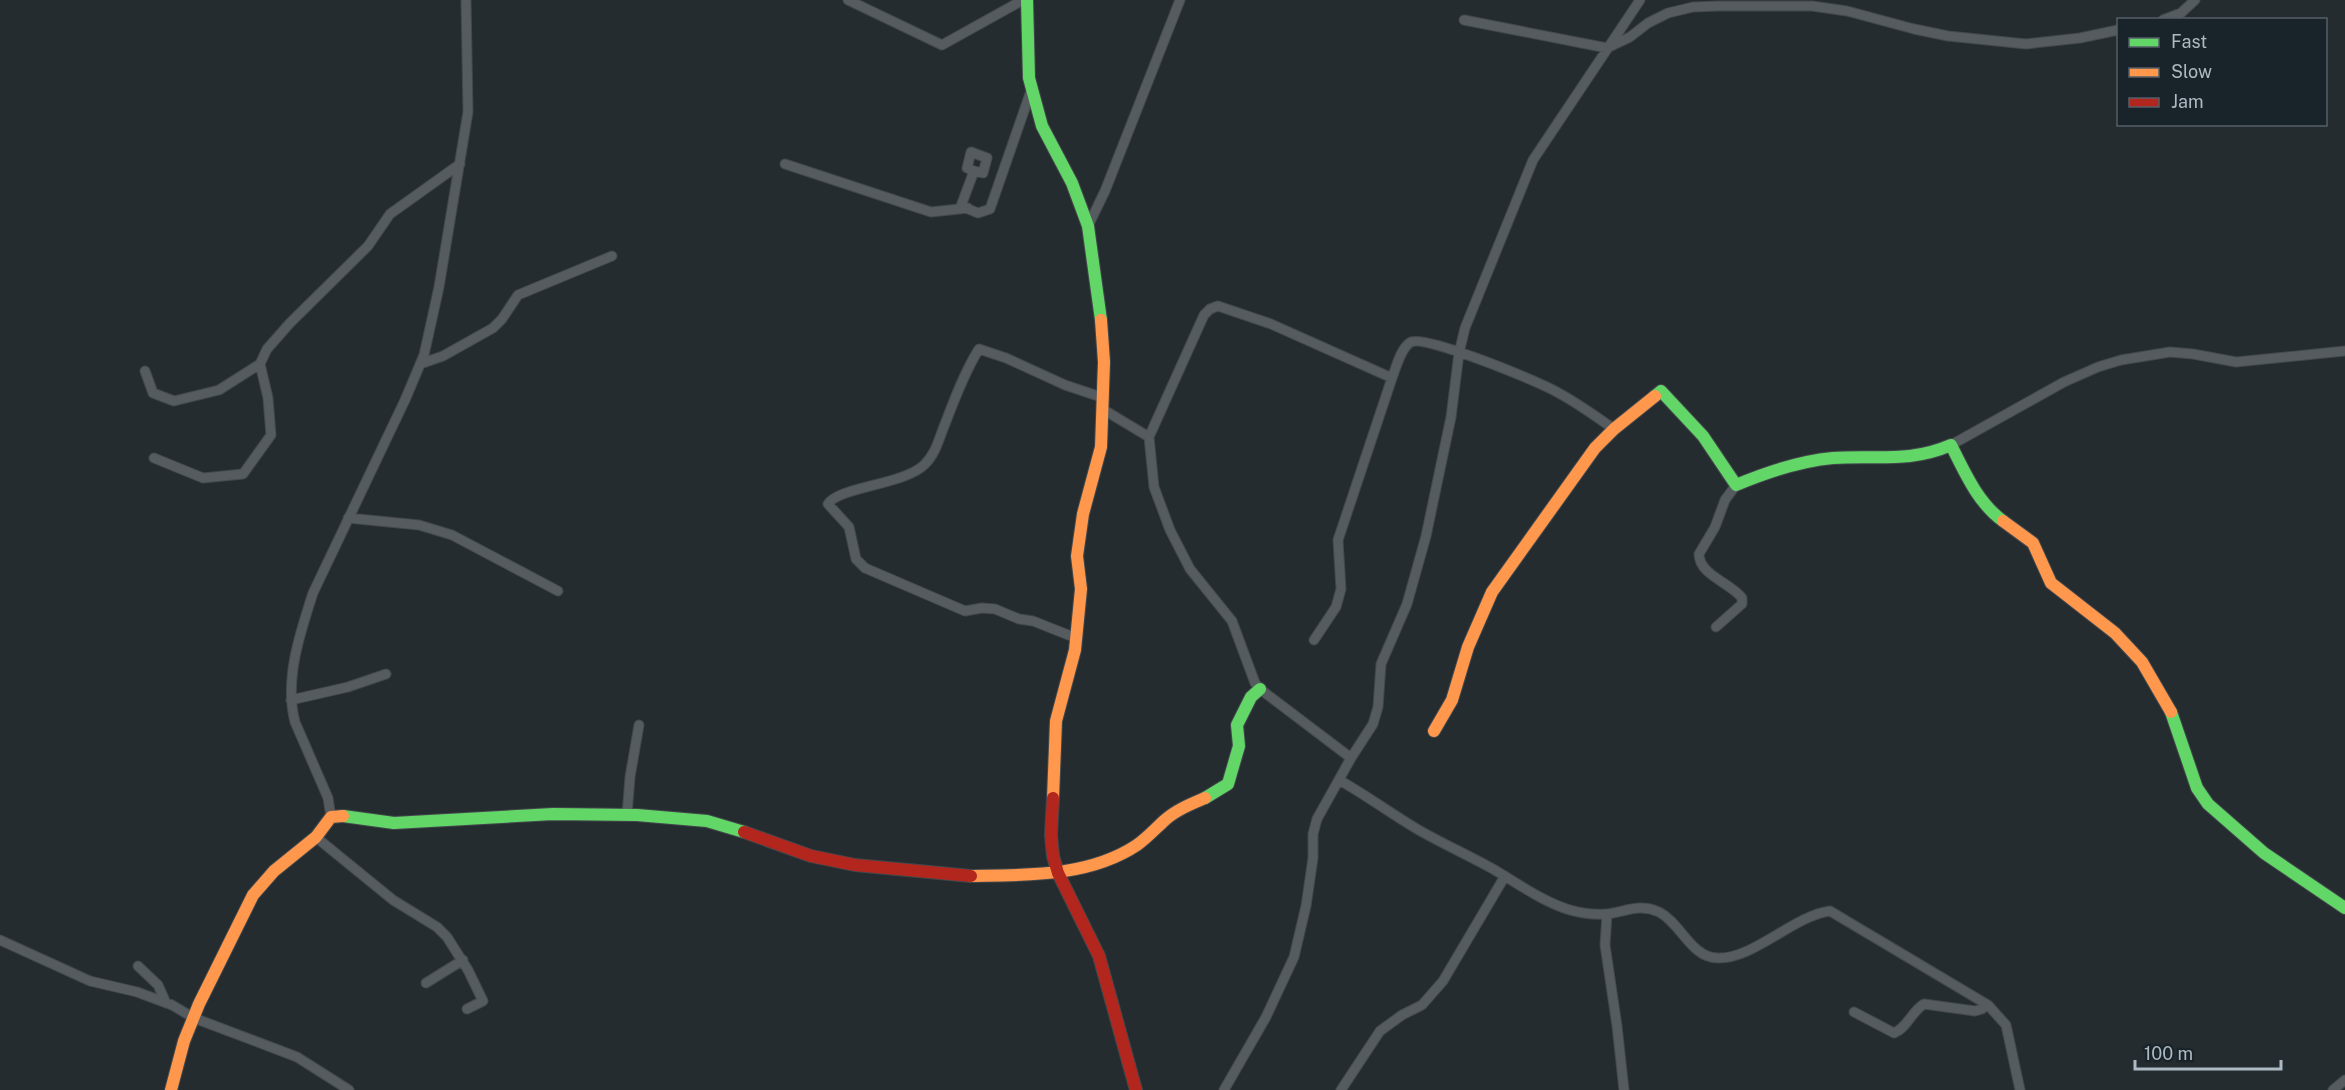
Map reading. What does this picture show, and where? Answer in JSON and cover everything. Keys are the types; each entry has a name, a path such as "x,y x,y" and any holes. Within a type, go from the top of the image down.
{"street":[{"path":"171,1090 184,1041 194,1017 221,957 255,892 282,864 317,838 331,817 328,798 299,733 291,700 293,673 313,593 420,364 439,286 468,112 466,0"},
{"path":"848,0 942,45 1025,0 1029,78 1042,126 1072,183 1088,226 1099,298 1104,362 1104,404 1101,447 1083,513 1077,556 1081,590 1075,650 1056,721 1051,835 1053,856 1058,873 1090,936 1102,967 1136,1090"},
{"path":"1088,226 1105,191 1180,0"},
{"path":"1224,1090 1266,1017 1294,957 1306,906 1313,858 1313,834 1317,819 1373,724 1378,707 1381,664 1407,604 1417,574 1451,417 1459,353 1465,328 1533,160 1640,0"},
{"path":"2168,18 2181,13 2196,0"},
{"path":"1464,20 1607,48 1630,37 1648,23 1668,13 1693,7 1718,6 1812,6 1847,11 1948,36 2026,44 2080,38 2117,30"},
{"path":"974,171 961,206 978,213 990,209 1032,88"},
{"path":"154,458 203,478 243,474 271,435 268,398 260,364 262,358 275,340 368,246 390,214 460,164"},
{"path":"785,164 931,212 968,208"},
{"path":"420,364 443,356 492,328 502,319 518,295 612,256"},
{"path":"1351,758 1260,689 1249,671 1232,621 1190,569 1170,530 1154,487 1149,437 1199,325 1206,312 1214,306 1236,310 1271,324 1392,378"},
{"path":"1314,640 1336,607 1341,589 1338,540 1392,378 1406,347 1411,342 1429,343 1481,360 1548,387 1580,405 1614,429"},
{"path":"1076,638 995,609 982,608 965,611 865,568 856,559 853,536 849,527 828,503 838,495 913,473 926,464 934,453 980,349 1006,358 1104,404 1149,437"},
{"path":"1716,627 1739,608 1742,598 1706,569 1699,559 1699,554 1715,527 1725,500 1736,485 1784,469 1831,458 1869,456 1912,459 1951,445 2064,382 2121,360 2170,352 2236,362 2345,351"},
{"path":"145,371 153,393 174,401 219,390 260,364"},
{"path":"1434,731 1452,700 1468,647 1492,592 1574,476 1614,429 1661,391 1702,436 1736,485"},
{"path":"1951,445 1971,484 1990,512 1998,520 2033,543 2051,583 2115,633 2142,662 2169,705 2197,788 2208,804 2264,852 2345,908"},
{"path":"348,518 419,525 443,532 558,591"},
{"path":"291,700 348,687 386,674"},
{"path":"331,817 347,815 394,823 553,814 627,815 707,821 740,830 811,856 855,865 966,876 1058,873 1100,863 1125,852 1139,844 1167,818 1228,784 1239,746 1237,725 1251,697 1260,689"},
{"path":"627,815 630,777 639,725"},
{"path":"1340,780 1417,829 1568,910 1606,914 1633,907 1647,908 1670,919 1696,950 1706,956 1718,958 1743,952 1814,915 1830,911 1986,1004 2006,1025 2020,1090"},
{"path":"317,838 393,900 437,927 447,937 463,960 483,1000 467,1009"},
{"path":"1341,1090 1380,1031 1402,1015 1422,1005 1438,989 1505,876"},
{"path":"1606,914 1605,945 1624,1090"},
{"path":"0,940 90,981 137,992 297,1057 349,1090"},
{"path":"426,983 463,960"},
{"path":"138,966 158,985 166,1003"},
{"path":"1854,1012 1894,1033 1900,1030 1918,1007 1924,1004 1975,1011 1982,1009 1986,1004"},
{"path":"2333,1090 2345,1080"}],"traffic: fast":[{"path":"1027,0 1029,78 1042,126 1072,183 1088,226 1101,320"},
{"path":"1655,396 1661,391 1703,436 1736,485 1796,464 1833,458 1907,456 1936,451 1951,445 1979,496 2003,521"},
{"path":"1205,798 1228,784 1239,746 1237,725 1251,697 1260,689"},
{"path":"2171,712 2197,788 2208,804 2264,853 2345,908"},
{"path":"343,816 394,823 553,814 637,815 707,821 744,832"}],"traffic: slow":[{"path":"1053,798 1056,721 1075,650 1081,589 1077,556 1083,514 1101,447 1104,362 1101,320"},
{"path":"1434,731 1452,700 1468,647 1492,592 1595,448 1614,429 1655,396"},
{"path":"2003,521 2033,543 2051,583 2115,633 2142,662 2171,712"},
{"path":"971,876 1057,872 1099,863 1137,845 1174,813 1205,798"},
{"path":"171,1090 184,1041 199,1004 253,895 274,871 316,837 331,817 343,816"}],"traffic: jam":[{"path":"1053,798 1051,835 1053,856 1058,873 1099,956 1136,1090"},
{"path":"744,832 811,856 855,865 971,876"}]}
